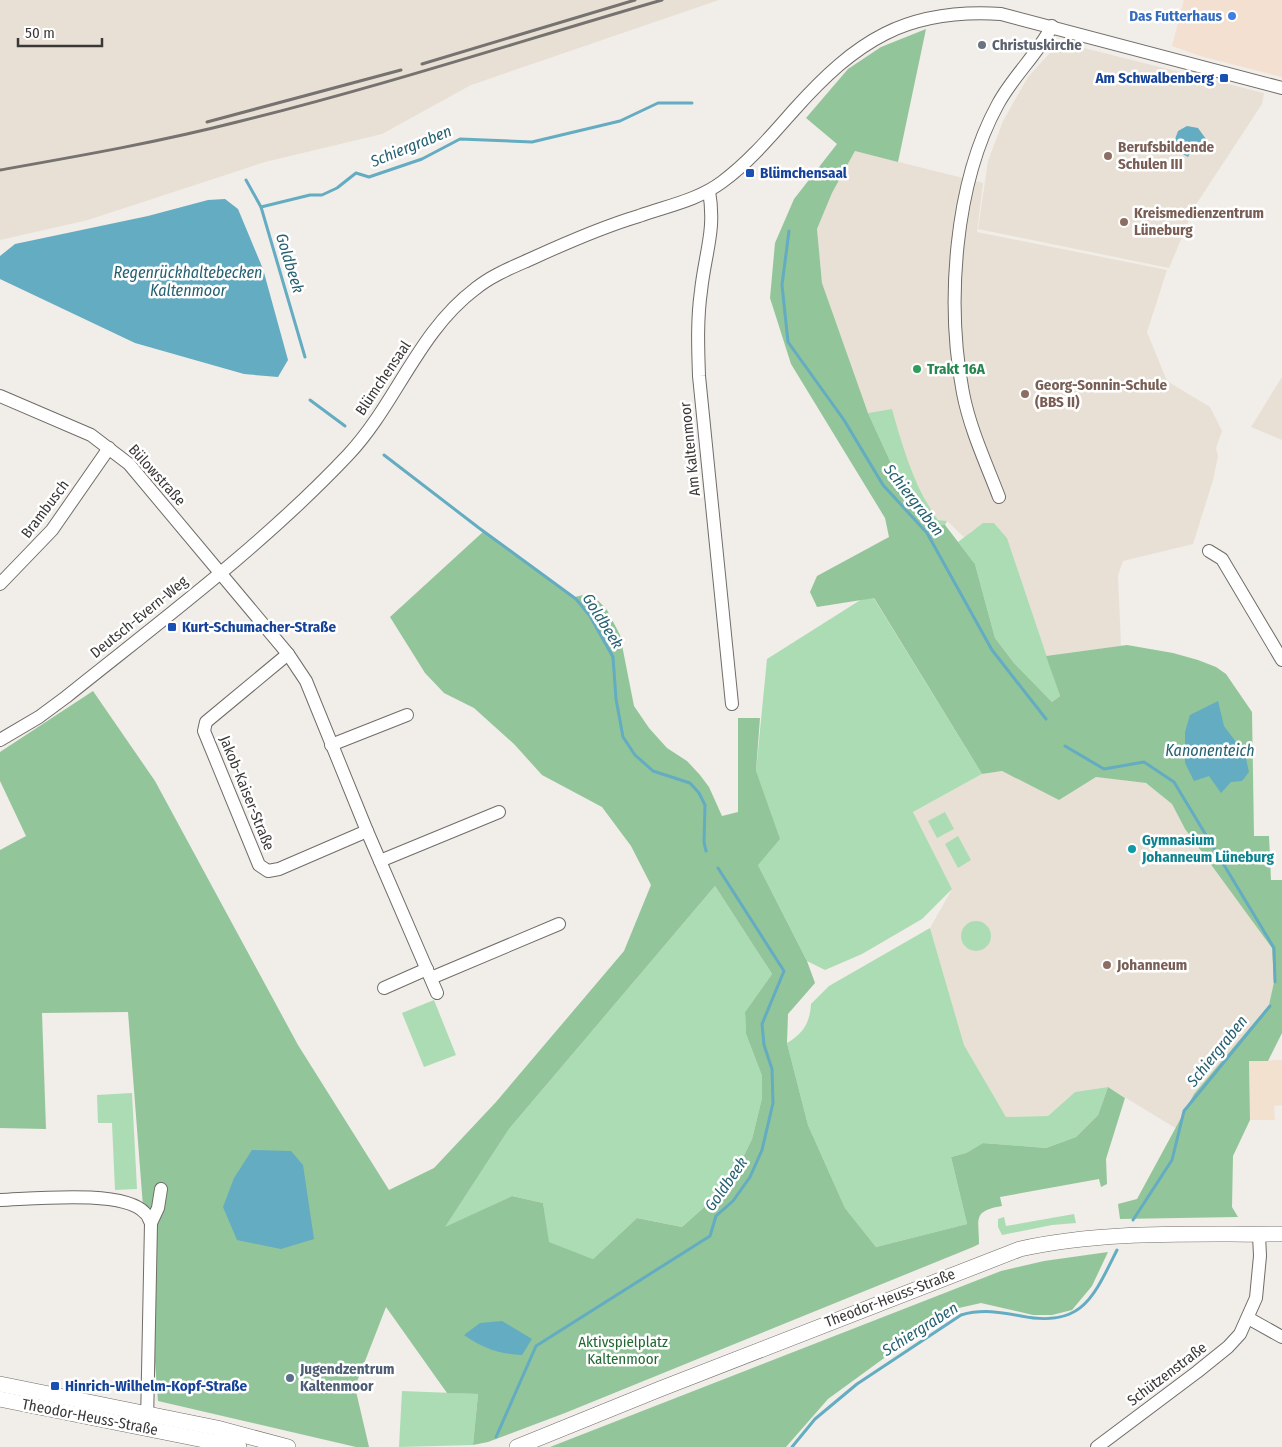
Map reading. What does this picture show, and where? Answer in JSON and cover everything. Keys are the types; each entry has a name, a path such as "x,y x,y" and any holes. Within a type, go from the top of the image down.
{"main road":[{"name":"Theodor-Heuss-Straße","path":"517,1447 716,1367 1020,1249 1070,1240 1126,1236 1282,1234"},
{"name":"Theodor-Heuss-Straße","path":"0,1384 147,1421 239,1447"},
{"name":"Theodor-Heuss-Straße","path":"0,1399 147,1421 288,1447"}],"street":[{"name":"Blümchensaal","path":"293,510 350,452 432,332 452,308 477,287 498,273 595,230 709,191 747,163 843,60 876,38 910,22 937,15 964,12 1001,14 1052,26"},
{"path":"999,497 977,438 964,395 956,333 955,266 967,193 990,120 1009,85 1047,37 1052,26 1282,88"},
{"name":"Am Kaltenmoor","path":"709,191 713,212 713,228 701,289 697,331 699,376 732,704"},
{"name":"Bülowstraße","path":"0,396 91,435 109,448 129,464 220,572"},
{"name":"Brambusch","path":"0,584 52,530 109,448"},
{"name":"Deutsch-Evern-Weg","path":"0,740 39,717 66,697 293,510"},
{"path":"1209,551 1216,553 1222,559 1282,660"},
{"path":"220,572 288,654 306,681 367,831 437,993"},
{"name":"Jakob-Kaiser-Straße","path":"288,654 206,722 204,731 259,864 268,871 279,869 367,831"},
{"path":"331,745 407,715"},
{"path":"380,860 499,812"},
{"path":"384,988 559,924"},
{"path":"147,1421 151,1223 158,1208 161,1190"},
{"path":"0,1200 100,1198 132,1204 146,1213 151,1223"},
{"name":"Schützenstraße","path":"1097,1447 1228,1347 1248,1318 1256,1298 1259,1282 1259,1235"},
{"path":"1248,1318 1282,1337"}],"shaded area":[{"path":"0,0 719,0 471,85 382,134 265,162 88,220 0,240"},
{"path":"1184,0 1282,0 1282,77 1200,56 1172,46"},
{"name":"Berufsbildende Schulen III","path":"1060,42 1264,93 1262,104 1195,206 1169,268 978,229 988,161 1003,121 1028,77"},
{"name":"Georg-Sonnin-Schule (BBS II)","path":"855,151 983,183 977,232 1167,270 1147,332 1167,381 1210,407 1222,431 1216,448 1218,456 1213,480 1193,544 1123,561 1118,575 1121,646 1046,656 1007,538 994,523 973,530 965,538 947,521 938,520 930,509 907,463 892,409 868,413 822,283 817,229 832,193"},
{"path":"1282,377 1282,440 1251,427"},
{"name":"Johanneum","path":"1002,771 1059,799 1096,777 1146,783 1172,804 1185,829 1273,948 1274,982 1270,1005 1194,1094 1177,1129 1108,1087 1075,1092 1048,1116 1006,1117 964,1045 930,928 952,889 913,812 982,774"},
{"path":"1282,1060 1282,1105 1274,1106 1275,1120 1250,1120 1249,1061"}],"green space":[{"path":"926,29 898,162 855,151 832,193 817,229 822,283 868,413 890,461 935,525 945,525 975,564 995,638 1014,663 1052,702 1060,696 1046,656 1127,645 1173,653 1216,667 1226,674 1252,712 1254,836 1269,836 1271,880 1282,880 1282,1033 1268,1061 1249,1061 1250,1120 1233,1156 1232,1207 1238,1217 1120,1219 1118,1204 1137,1199 1194,1094 1269,1005 1274,982 1272,948 1185,829 1172,804 1146,783 1096,777 1059,800 1002,771 982,774 874,598 817,607 810,592 817,576 889,537 885,518 791,364 770,298 775,243 794,199 837,144 806,118 848,69 881,47"},
{"path":"892,409 905,453 916,481 938,520 947,521 945,525 935,525 890,461 868,413"},
{"path":"983,523 994,523 1007,538 1060,696 1052,702 1014,663 995,638 975,564 958,542"},
{"name":"Aktivspielplatz Kaltenmoor","path":"484,531 575,597 591,593 607,610 620,635 634,706 649,728 667,748 687,761 700,775 709,787 722,816 738,812 738,718 760,718 756,771 780,839 758,865 807,961 815,983 788,1014 787,1043 808,1125 845,1208 876,1247 967,1224 951,1157 966,1153 983,1143 1046,1148 1076,1137 1098,1115 1108,1087 1125,1098 1106,1159 1107,1184 1101,1187 1099,1179 1000,1197 1002,1206 986,1211 979,1218 979,1244 973,1247 565,1413 488,1442 473,1445 478,1394 447,1393 386,1307 355,1387 369,1447 356,1447 158,1401 128,1012 42,1013 46,1129 0,1128 0,850 26,836 0,781 0,752 93,691 155,781 298,1045 389,1190 434,1168 496,1102 624,951 651,885 631,846 602,807 542,775 514,744 474,708 444,693 425,673 390,617","holes":["715,886 772,974 745,1012 746,1034 762,1076 762,1098 752,1139 730,1184 682,1227 637,1218 593,1259 549,1242 543,1203 512,1196 445,1227 509,1129"]},
{"path":"873,597 982,774 913,812 952,889 922,919 862,954 825,970 807,961 758,865 756,771 767,659 862,599"},
{"path":"945,812 954,829 937,838 928,821"},
{"path":"958,836 971,860 958,868 945,844"},
{"path":"715,886 772,974 745,1012 746,1034 762,1076 762,1098 752,1139 730,1184 682,1227 637,1218 593,1259 548,1242 543,1203 512,1196 444,1228 509,1129"},
{"path":"976,921 987,925 991,936 987,947 976,951 965,947 961,936 965,925"},
{"path":"930,928 964,1045 1006,1117 1048,1116 1075,1092 1108,1087 1098,1115 1076,1137 1046,1148 983,1143 966,1153 951,1157 967,1224 876,1247 845,1208 808,1125 787,1043 802,1031 809,1016 811,1004 829,986"},
{"path":"434,1000 456,1055 424,1067 402,1013"},
{"path":"132,1093 137,1189 115,1190 112,1123 98,1123 97,1095"},
{"path":"1074,1214 1076,1223 1052,1225 1002,1235 998,1227 998,1219 1004,1217 1006,1226"},
{"path":"1108,1252 1092,1286 1072,1310 1052,1315 1033,1315 981,1303 950,1310 828,1399 786,1447 550,1447 1001,1271 1044,1261"},
{"path":"402,1391 478,1394 473,1445 399,1447"}],"water":[{"path":"1187,126 1198,128 1206,139 1204,149 1193,148 1188,157 1179,152 1174,142 1178,131"},
{"name":"Regenrückhaltebecken Kaltenmoor","path":"225,199 238,209 263,269 288,360 278,377 244,374 135,343 0,279 0,256 15,244 148,216 208,200"},
{"name":"Kanonenteich","path":"1218,701 1224,726 1245,754 1249,772 1242,781 1231,782 1221,793 1209,776 1194,781 1185,763 1185,732 1190,715"},
{"path":"252,1150 291,1151 303,1165 314,1239 281,1249 237,1240 223,1207 234,1178"},
{"path":"502,1321 532,1339 522,1355 491,1350 464,1335 480,1323"}],"waterway":[{"name":"Schiergraben","path":"261,207 310,195 322,195 337,188 356,173 369,177 422,159 460,139 532,142 620,121 658,103 692,103"},
{"name":"Goldbeek","path":"246,180 261,207 305,357"},
{"name":"Schiergraben","path":"789,231 782,285 788,342 844,420 883,485 927,533 992,650 1046,719"},
{"name":"Goldbeek","path":"310,400 345,426"},
{"name":"Goldbeek","path":"384,455 576,599 590,616 613,657 616,699 623,737 635,755 653,771 690,783 699,793 705,805 704,842 706,851"},
{"name":"Schiergraben","path":"1065,746 1104,769 1144,762 1174,782 1274,948 1275,982"},
{"name":"Goldbeek","path":"496,1437 536,1346 710,1236 716,1216 733,1201 750,1177 762,1150 773,1103 772,1069 764,1045 762,1024 784,971 718,868"},
{"name":"Schiergraben","path":"1133,1220 1172,1160 1184,1111 1270,1006"},
{"name":"Schiergraben","path":"792,1447 815,1419 857,1384 961,1315 991,1312 1042,1319 1058,1318 1072,1313 1083,1306 1092,1295 1117,1250"}],"railway":[{"path":"422,64 635,0"},
{"path":"0,170 149,142 290,108 397,79 662,0"},
{"path":"207,122 401,70"}],"place":[{"name":"Das Futterhaus","path":"1232,16"},
{"name":"Christuskirche","path":"982,45"},
{"name":"Am Schwalbenberg","path":"1224,78"},
{"name":"Berufsbildende Schulen III","path":"1108,156"},
{"name":"Blümchensaal","path":"750,173"},
{"name":"Kreismedienzentrum Lüneburg","path":"1124,222"},
{"name":"Trakt 16A","path":"917,369"},
{"name":"Georg-Sonnin-Schule (BBS II)","path":"1025,394"},
{"name":"Kurt-Schumacher-Straße","path":"172,627"},
{"name":"Gymnasium Johanneum Lüneburg","path":"1132,849"},
{"name":"Johanneum","path":"1107,965"},
{"name":"Jugendzentrum Kaltenmoor","path":"290,1378"},
{"name":"Hinrich-Wilhelm-Kopf-Straße","path":"55,1386"}]}
